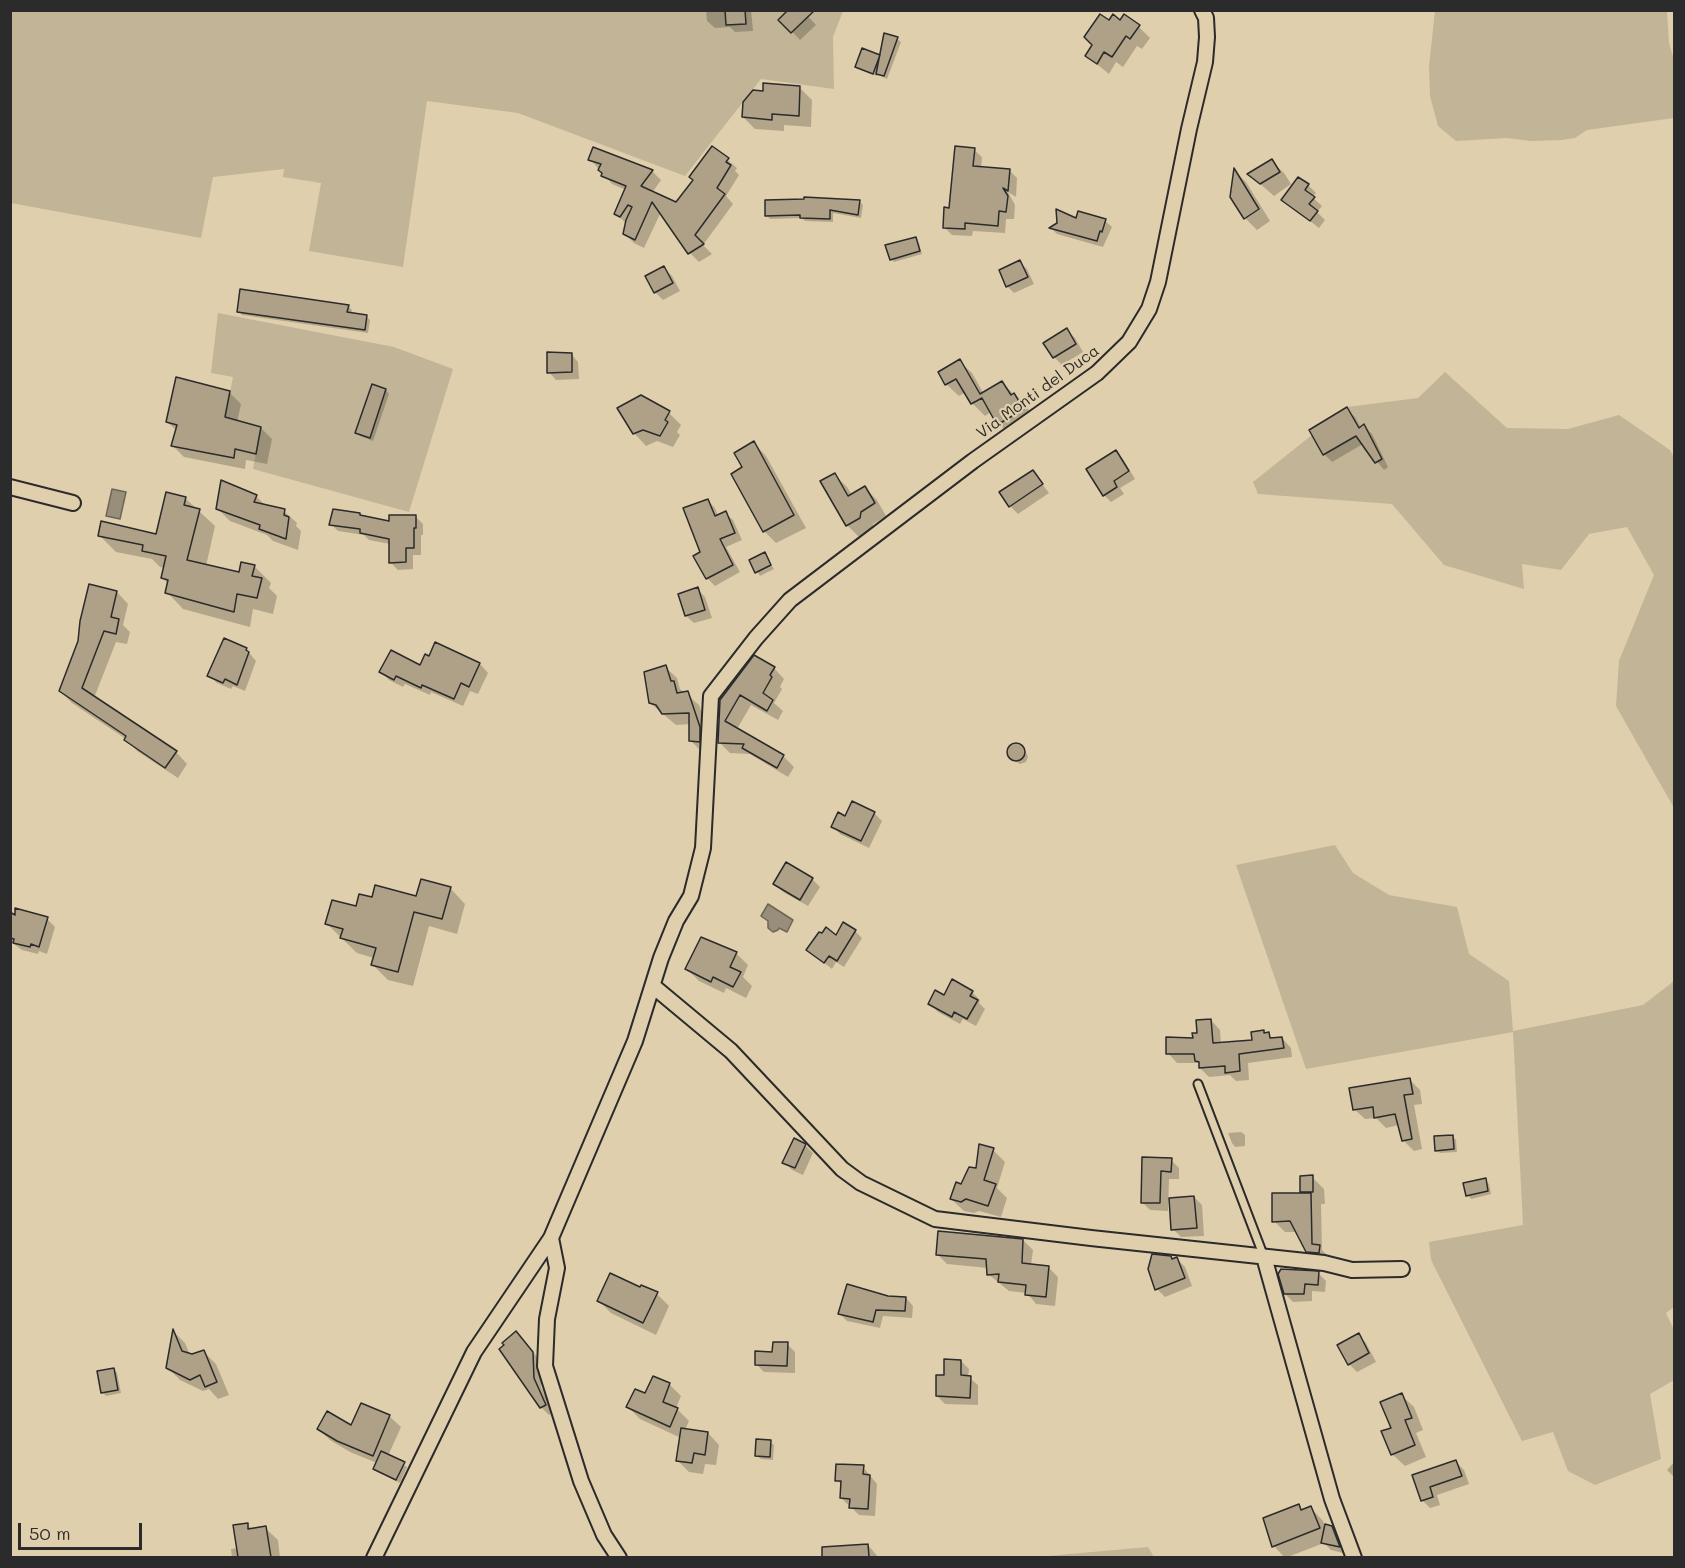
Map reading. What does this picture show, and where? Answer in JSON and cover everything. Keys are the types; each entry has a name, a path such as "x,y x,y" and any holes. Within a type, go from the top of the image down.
{"street":[{"name":"Via Monti del Duca","path":"653,986 676,921 691,896 703,848 711,696 756,638 790,600 973,460 1088,380 1129,342 1149,309 1158,282 1205,62 1206,18 1202,10"},
{"path":"10,487 73,503"},
{"path":"374,1557 474,1352 551,1238 635,1041 653,986 731,1051 842,1169 861,1183 935,1219 1324,1263 1352,1270 1402,1269"},
{"path":"551,1238 557,1268 547,1319 545,1366 581,1481 604,1535 619,1557"},
{"path":"1263,1257 1332,1499 1354,1557"}],"lane":[{"path":"1198,1084 1263,1257"}],"shaded area":[{"path":"1435,10 1667,11 1669,43 1674,60 1674,118 1587,130 1575,138 1562,140 1531,141 1507,138 1456,141 1438,126 1430,96 1429,67"},
{"path":"10,11 843,11 833,37 834,89 761,79 685,176 518,113 427,101 403,267 309,251 321,183 283,177 284,169 213,177 201,238 11,203"},
{"path":"218,313 394,347 453,369 409,512 253,469 261,427 225,417 233,377 211,373"},
{"path":"1445,372 1507,428 1568,429 1619,415 1670,450 1674,458 1674,808 1616,706 1619,661 1654,575 1627,527 1589,534 1561,570 1522,564 1524,589 1444,565 1392,504 1258,494 1253,482 1347,407 1418,398"},
{"path":"112,489 126,492 120,519 106,516"},
{"path":"1335,845 1353,873 1389,895 1457,907 1469,954 1509,981 1513,1031 1643,1005 1674,981 1674,1307 1666,1313 1674,1330 1674,1380 1650,1394 1661,1459 1595,1485 1568,1471 1553,1432 1522,1441 1431,1260 1429,1242 1523,1225 1513,1032 1306,1069 1236,865"},
{"path":"768,904 793,920 787,932 779,928 773,932 768,928 768,921 761,916"},
{"path":"1148,1547 1154,1557 1036,1557"}],"building":[{"path":"725,10 745,10 746,24 726,25"},
{"path":"788,10 815,10 791,33 778,20"},
{"path":"1100,14 1109,20 1113,14 1120,20 1124,14 1140,25 1130,39 1126,36 1112,57 1104,52 1097,64 1085,56 1092,45 1084,37"},
{"path":"884,33 898,37 884,76 876,74"},
{"path":"862,48 880,55 873,74 855,67"},
{"path":"763,83 800,86 799,116 772,114 772,120 742,117 743,102 753,90 763,91"},
{"path":"712,146 729,158 726,162 731,165 717,188 725,194 695,235 704,244 688,254 652,202 635,240 623,234 632,207 628,205 620,217 614,214 626,186 601,176 602,173 598,170 601,164 588,160 593,147 653,170 641,186 676,202 693,180 689,177"},
{"path":"955,146 975,148 973,166 1010,169 1008,191 1003,188 1008,196 1006,212 999,211 998,226 965,223 965,229 943,228 944,207 949,208"},
{"path":"1272,159 1280,172 1260,184 1247,174"},
{"path":"1234,168 1259,209 1244,219 1230,197"},
{"path":"1298,177 1309,184 1305,190 1315,197 1309,204 1318,211 1310,221 1281,200"},
{"path":"804,197 860,200 858,215 830,210 830,219 800,218 800,215 765,216 765,200 804,199"},
{"path":"1056,209 1076,218 1078,211 1106,219 1097,241 1049,228 1057,223"},
{"path":"916,237 920,251 890,260 885,245"},
{"path":"1020,260 1028,277 1006,287 999,270"},
{"path":"664,266 673,283 654,293 645,276"},
{"path":"240,289 349,305 347,312 367,315 365,330 237,312"},
{"path":"1067,328 1076,344 1053,358 1043,343"},
{"path":"547,352 572,353 572,372 547,373"},
{"path":"960,359 980,394 1002,381 1011,395 1014,393 1024,409 997,425 982,398 971,404 956,379 945,385 938,372"},
{"path":"176,377 230,391 225,417 261,427 256,454 235,449 234,458 171,446 177,425 166,422"},
{"path":"372,384 386,389 370,438 355,433"},
{"path":"641,395 670,411 665,420 668,422 660,436 643,430 633,434 617,408"},
{"path":"1347,407 1359,428 1364,424 1382,459 1375,463 1356,436 1323,455 1309,430"},
{"path":"754,441 794,515 763,532 731,474 742,467 734,453"},
{"path":"1116,450 1129,471 1114,481 1117,487 1103,496 1086,469"},
{"path":"1033,470 1043,484 1009,507 999,492"},
{"path":"835,473 848,496 865,486 875,503 861,512 860,518 846,526 820,481"},
{"path":"221,480 257,495 254,502 285,509 284,515 289,517 286,539 259,529 260,525 216,509"},
{"path":"166,492 186,497 184,505 200,509 187,560 239,572 241,562 255,565 252,576 262,578 257,598 237,594 234,612 165,593 168,580 161,578 166,556 142,551 143,545 98,536 101,521 156,534"},
{"path":"708,499 715,516 726,511 735,533 720,539 733,565 706,579 693,556 700,552 683,508"},
{"path":"333,509 389,521 389,515 416,515 414,548 406,548 406,562 389,563 389,539 360,533 360,529 329,525"},
{"path":"765,552 771,565 755,573 749,560"},
{"path":"89,584 117,591 111,617 119,619 116,634 104,631 82,688 177,751 165,768 124,740 126,736 59,691 78,641 80,621"},
{"path":"698,587 705,610 685,616 678,594"},
{"path":"224,638 247,648 249,652 237,685 225,679 223,683 207,676"},
{"path":"435,642 480,663 469,687 461,683 454,699 422,685 421,688 396,676 394,680 379,672 391,650 420,665 425,654 429,656"},
{"path":"754,655 775,667 763,693 773,700 767,711 740,695 725,721 784,755 777,768 742,748 744,744 718,743 720,700"},
{"path":"666,665 677,693 688,691 700,727 700,742 689,741 689,713 662,714 656,705 649,703 644,672"},
{"path":"1012,743 1020,743 1025,748 1023,759 1012,761 1007,756 1007,748"},
{"path":"852,801 875,812 861,841 831,827 838,812 845,816"},
{"path":"786,862 813,878 800,900 773,884"},
{"path":"421,879 451,887 442,919 414,912 398,972 371,965 376,948 340,938 343,929 325,924 332,900 356,906 359,894 372,897 375,885 416,896"},
{"path":"15,908 48,917 39,947 13,943 14,939 10,938 10,912 15,915"},
{"path":"843,922 856,930 837,961 829,956 824,963 806,950 819,932 822,933 826,927 836,935"},
{"path":"701,937 737,952 730,967 741,972 733,987 713,977 711,982 685,969"},
{"path":"952,979 973,991 970,996 978,1000 967,1019 954,1012 952,1017 928,1004 935,990 944,995"},
{"path":"1211,1019 1213,1043 1252,1040 1251,1032 1264,1030 1264,1033 1269,1032 1270,1038 1282,1037 1284,1048 1239,1054 1240,1071 1225,1073 1225,1066 1199,1068 1199,1062 1195,1061 1194,1054 1166,1054 1166,1037 1193,1038 1192,1033 1197,1033 1196,1020"},
{"path":"1410,1078 1413,1094 1404,1095 1412,1139 1402,1141 1395,1114 1374,1118 1373,1107 1353,1110 1349,1088"},
{"path":"1453,1135 1454,1149 1435,1151 1434,1136"},
{"path":"794,1138 806,1144 795,1168 782,1163"},
{"path":"979,1144 994,1148 984,1180 996,1184 988,1206 966,1199 961,1202 950,1199 956,1182 961,1184 969,1167 976,1168"},
{"path":"1142,1157 1172,1158 1171,1172 1161,1171 1160,1203 1141,1203"},
{"path":"1313,1175 1313,1192 1300,1192 1300,1176"},
{"path":"1486,1178 1488,1191 1466,1196 1463,1183"},
{"path":"1272,1193 1311,1193 1312,1244 1320,1245 1319,1253 1306,1252 1290,1221 1272,1222"},
{"path":"1194,1196 1197,1228 1171,1230 1169,1198"},
{"path":"938,1231 1023,1239 1022,1263 1049,1266 1046,1297 1025,1295 1026,1285 998,1282 999,1274 987,1275 986,1259 936,1255"},
{"path":"1152,1254 1171,1256 1172,1259 1177,1257 1185,1278 1155,1290 1148,1269"},
{"path":"1281,1269 1319,1271 1318,1285 1305,1284 1304,1294 1284,1294 1278,1274"},
{"path":"610,1273 640,1287 641,1285 658,1292 643,1323 597,1301"},
{"path":"847,1284 888,1296 906,1297 905,1311 876,1310 873,1322 838,1314"},
{"path":"173,1329 182,1351 192,1354 204,1350 217,1382 205,1387 200,1375 190,1380 166,1368"},
{"path":"516,1331 533,1352 534,1378 546,1405 540,1408 499,1349 504,1345 502,1343"},
{"path":"1359,1333 1369,1353 1348,1365 1337,1345"},
{"path":"773,1342 788,1342 787,1366 755,1365 755,1351 772,1352"},
{"path":"944,1359 961,1360 961,1375 971,1376 970,1398 936,1396 936,1375 944,1375"},
{"path":"114,1368 118,1390 101,1393 97,1371"},
{"path":"653,1376 670,1383 663,1402 678,1408 670,1427 626,1407 635,1389 645,1393"},
{"path":"1402,1393 1412,1418 1405,1420 1415,1445 1391,1455 1381,1431 1391,1428 1380,1402"},
{"path":"361,1403 390,1415 373,1456 337,1441 317,1429 327,1411 351,1425"},
{"path":"681,1428 708,1432 705,1455 694,1453 692,1463 676,1461"},
{"path":"756,1439 771,1440 770,1457 755,1456"},
{"path":"381,1451 405,1462 396,1480 373,1469"},
{"path":"1456,1460 1462,1476 1430,1487 1433,1497 1421,1501 1412,1475"},
{"path":"836,1464 864,1465 863,1474 870,1475 868,1509 849,1508 850,1499 840,1498 841,1481 835,1481"},
{"path":"1299,1504 1301,1510 1311,1506 1320,1528 1272,1547 1263,1518"},
{"path":"248,1523 248,1529 266,1526 271,1557 238,1557 233,1525"},
{"path":"1325,1524 1332,1526 1340,1547 1321,1543"},
{"path":"868,1544 869,1557 822,1557 822,1547"}]}
